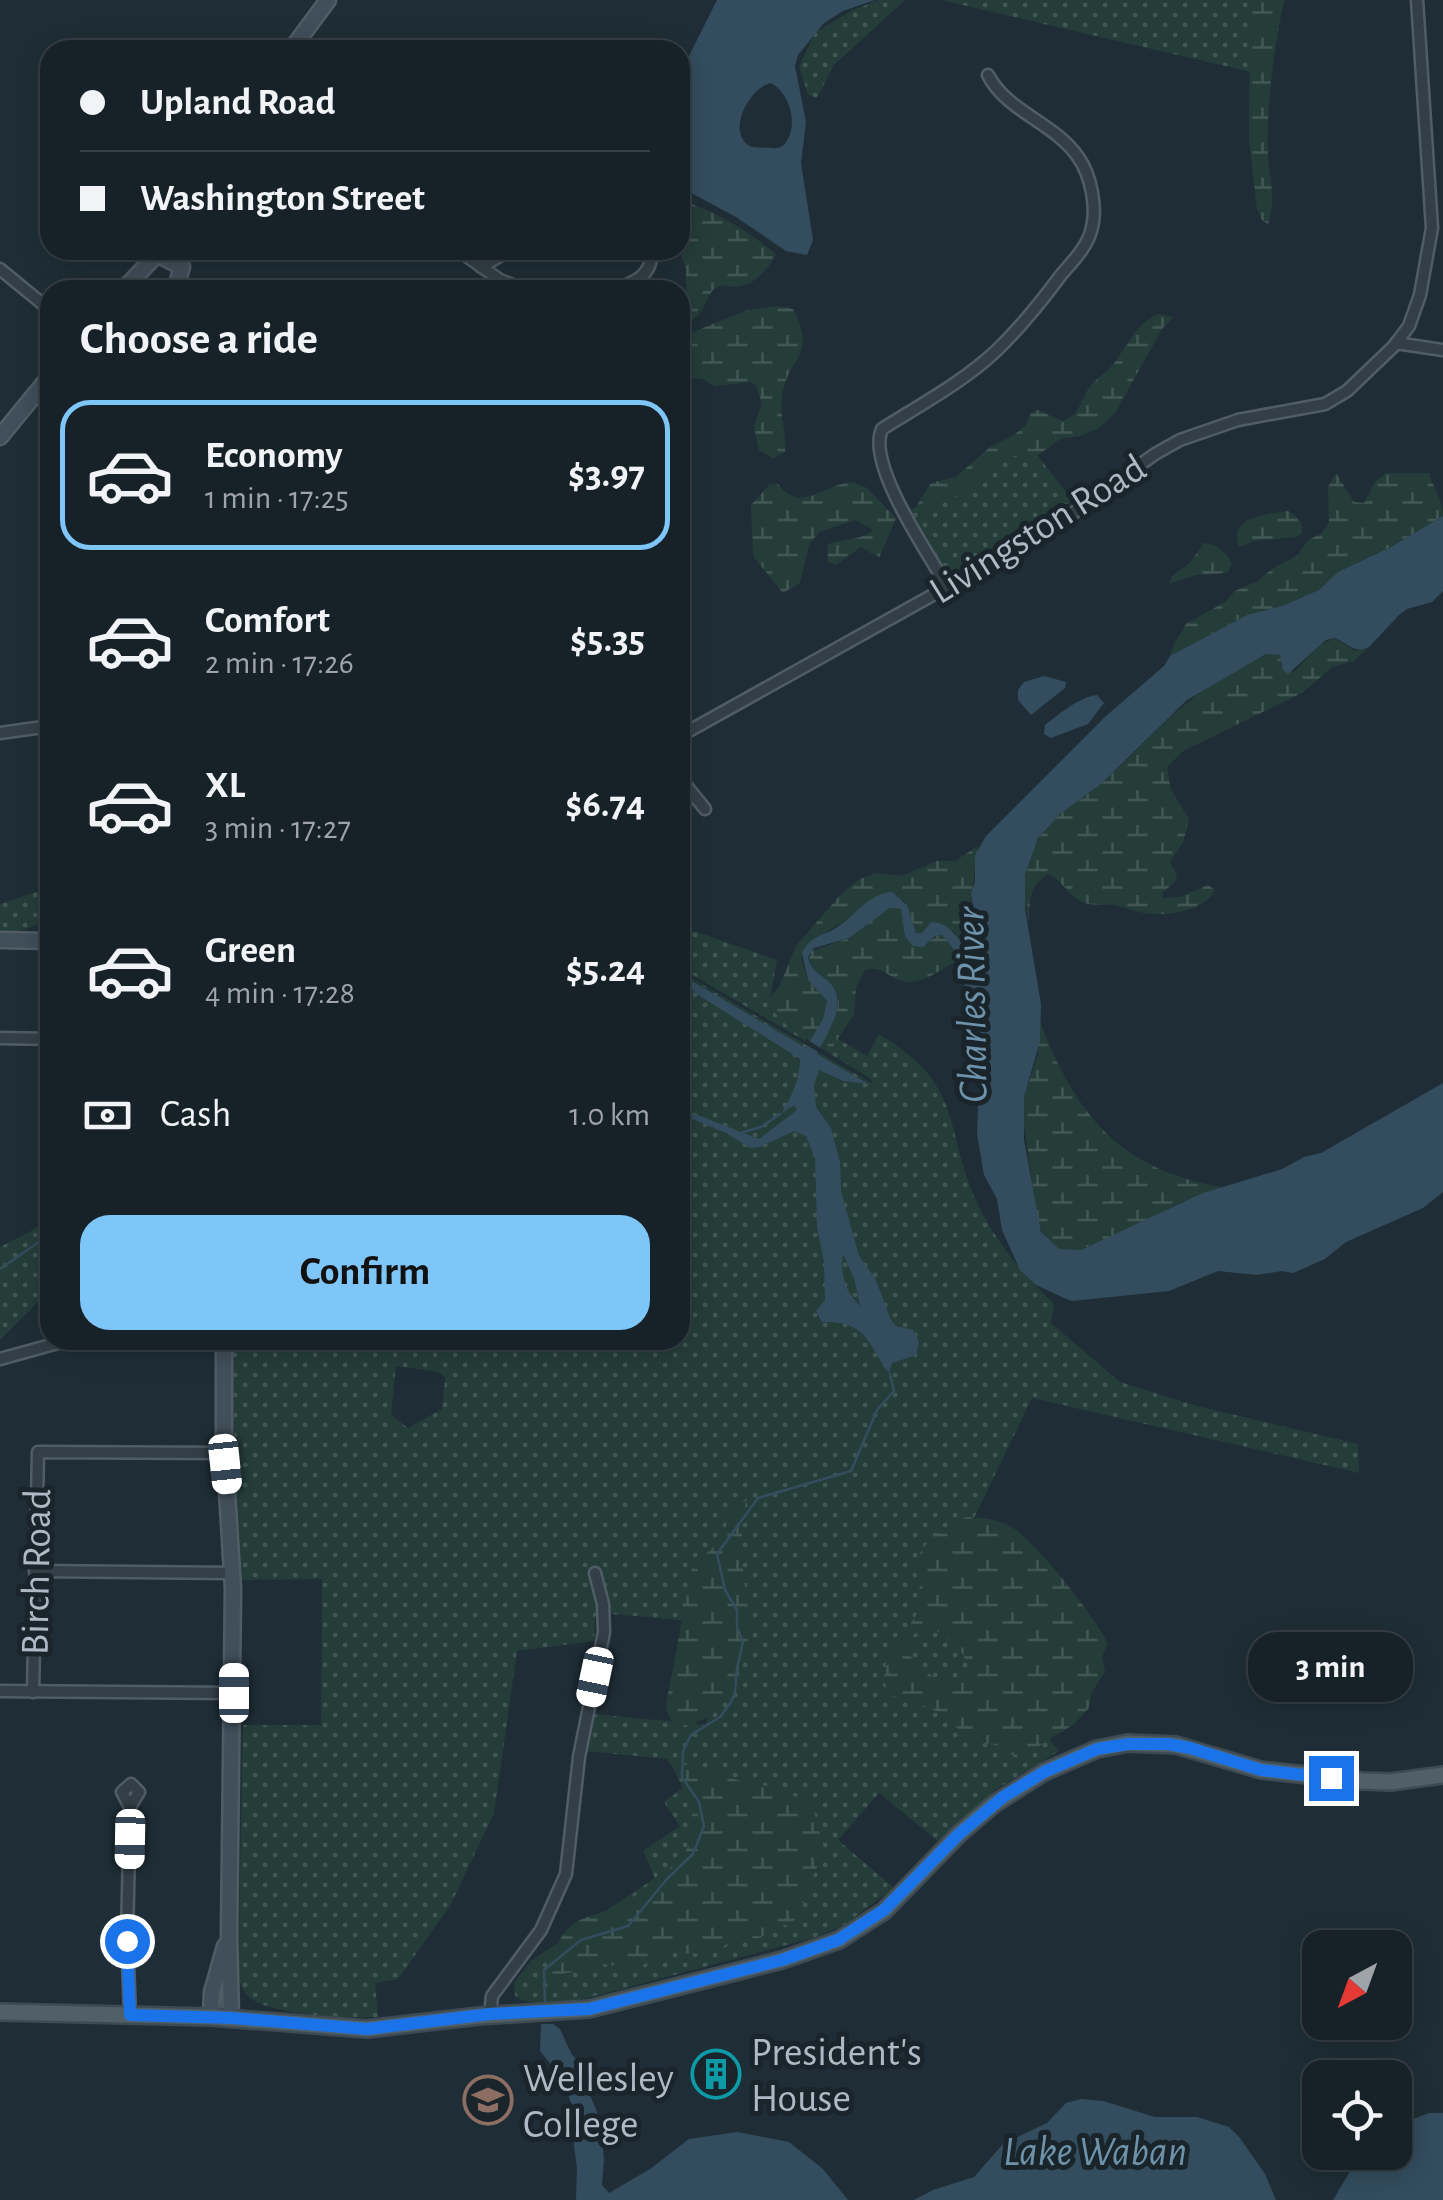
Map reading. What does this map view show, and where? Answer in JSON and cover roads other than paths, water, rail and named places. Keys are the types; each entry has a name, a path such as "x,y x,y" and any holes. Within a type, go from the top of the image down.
{"main road":[{"path":"0,2012 211,2017 367,2029 490,2014 589,2009 830,1944 876,1918 959,1834 1003,1797 1066,1761 1107,1747 1138,1743 1176,1745 1268,1772 1362,1781 1392,1782 1443,1774"}],"street":[{"path":"298,40 328,0"},
{"name":"Livingston Road","path":"690,730 1065,519 1154,454 1238,420 1324,404 1347,392 1396,343 1409,326 1420,296 1432,228 1417,0"},
{"path":"948,588 883,472 878,440 882,430 996,351 1032,313 1092,231 1088,178 1078,155 996,90 988,75"},
{"path":"132,280 151,260"},
{"path":"171,260 182,267 179,280"},
{"path":"470,260 505,280"},
{"path":"480,267 492,260"},
{"path":"633,280 644,275 652,260"},
{"path":"0,269 40,302"},
{"path":"1396,343 1443,350"},
{"path":"0,437 40,388"},
{"path":"0,734 40,728"},
{"path":"690,790 705,809"},
{"path":"0,940 40,941"},
{"path":"0,1038 40,1039"},
{"path":"0,1359 40,1348"},
{"path":"224,1350 225,1453 233,1574 228,1936 232,2018"},
{"name":"Birch Road","path":"33,1692 38,1452 225,1453"},
{"path":"35,1571 233,1574"},
{"path":"490,2014 492,1996 541,1930 566,1874 580,1746 604,1632 604,1610 595,1572"},
{"path":"0,1691 234,1693"},
{"path":"130,1807 130,2015"},
{"path":"211,2017 212,1992 228,1936"}],"water":[{"path":"717,0 875,0 843,11 824,23 798,55 795,66 806,122 801,163 813,240 807,255 786,251 690,192 690,54","holes":["771,83 786,99 791,130 784,145 748,145 740,130 749,100"]},
{"name":"Charles River","path":"1443,516 1443,591 1432,602 1407,609 1364,649 1355,649 1335,638 1326,640 1288,674 1283,670 1280,655 1266,654 1187,700 1101,784 1060,814 1038,838 1025,875 1025,909 1041,1004 1040,1041 1024,1097 1024,1140 1041,1232 1059,1249 1081,1250 1203,1193 1321,1153 1443,1083 1443,1192 1423,1208 1346,1242 1325,1259 1293,1273 1218,1271 1169,1291 1072,1301 1036,1285 1020,1270 1002,1230 997,1199 984,1175 977,1134 979,1082 971,1056 972,1029 962,1007 967,965 942,935 923,947 913,946 905,937 901,909 890,908 849,938 814,948 808,957 813,968 835,989 837,998 835,1017 817,1054 868,1084 844,1081 819,1070 814,1085 816,1107 831,1128 840,1162 841,1191 859,1256 875,1278 891,1320 896,1326 913,1330 919,1342 916,1355 892,1363 889,1373 864,1335 849,1325 822,1322 816,1311 825,1300 824,1262 817,1227 815,1158 806,1136 794,1131 750,1148 690,1118 690,1112 759,1139 797,1110 794,1105 781,1114 797,1081 800,1059 695,993 690,980 806,1048 823,1019 827,1001 808,980 802,953 814,939 839,926 876,896 892,892 907,905 916,933 922,933 931,922 937,923 968,947 980,946 988,936 986,916 975,913 971,894 975,855 986,836 1170,656 1247,615 1319,590 1338,572","holes":["843,1254 854,1278 860,1306 845,1282"]},
{"path":"1044,676 1066,682 1065,688 1031,715 1018,700 1018,690 1024,682"},
{"path":"1097,695 1104,703 1088,724 1051,738 1044,734 1045,725 1063,711"},
{"path":"541,2024 553,2024 560,2029 584,2069 586,2086 600,2119 602,2185 609,2193 650,2169 689,2139 737,2132 789,2142 823,2169 848,2200 576,2200 574,2146 578,2120 561,2077 540,2051"},
{"name":"Lake Waban","path":"1081,2099 1103,2101 1155,2117 1197,2117 1229,2127 1265,2174 1276,2200 914,2200 974,2177 1003,2144 1047,2123 1066,2103"},
{"path":"1443,2113 1443,2200 1333,2200 1351,2170 1412,2170 1412,2120"}],"waterway":[{"path":"743,1132 761,1127 780,1114"},
{"path":"0,1269 40,1241"},
{"path":"545,2002 544,1970 581,1940 628,1926 693,1854 704,1826 699,1802 682,1777 683,1751 691,1735 720,1717 731,1702 743,1642 737,1627 737,1610 725,1590 717,1554 758,1498 851,1471 877,1410 894,1391 890,1374"}],"place":[{"name":"President's House","path":"716,2074"},
{"name":"Wellesley College","path":"488,2100"}]}
